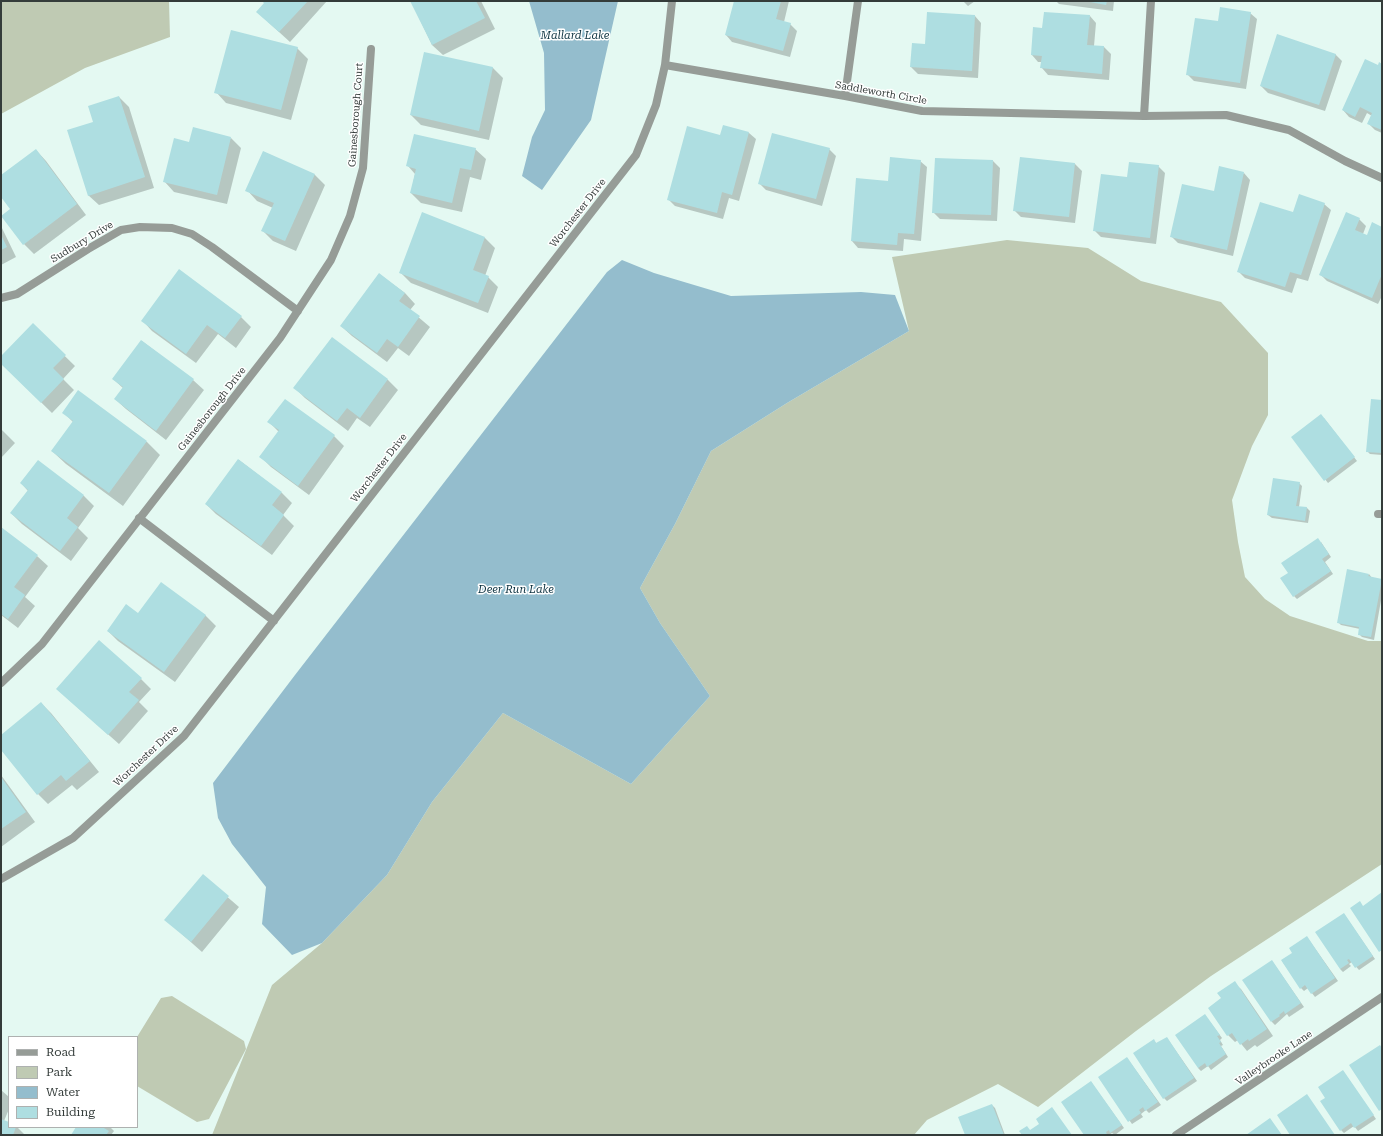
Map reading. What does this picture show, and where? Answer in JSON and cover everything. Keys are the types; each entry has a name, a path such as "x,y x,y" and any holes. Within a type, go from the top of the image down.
{"street":[{"name":"Worchester Drive","path":"1,879 72,838 184,736 636,154 656,104 665,65 672,1"},
{"path":"845,96 858,1"},
{"path":"1144,116 1151,1"},
{"name":"Gainesborough Court","path":"298,311 331,260 350,216 363,168 371,49"},
{"name":"Saddleworth Circle","path":"665,65 922,111 1144,116 1226,116 1289,130 1345,161 1382,178"},
{"name":"Sudbury Drive","path":"1,298 17,294 121,230 140,227 172,228 192,234 212,247 298,311"},
{"name":"Gainesborough Drive","path":"1,682 42,644 280,338 298,311"},
{"path":"139,518 274,620"},
{"name":"Valleybrooke Lane","path":"1176,1135 1382,997"}],"green space":[{"path":"1,1 169,1 170,37 85,68 1,114"},
{"path":"1007,240 1088,248 1141,281 1221,302 1268,353 1268,415 1252,446 1232,500 1245,577 1265,599 1290,616 1368,641 1382,641 1382,864 1211,976 1136,1031 1038,1107 998,1084 927,1120 914,1135 212,1135 272,985 322,943 387,875 432,802 503,713 631,784 710,696 660,623 640,588 675,524 711,451 787,403 909,331 892,257"},
{"path":"172,996 244,1041 246,1049 209,1119 197,1122 138,1087 138,1036 161,998"}],"water":[{"name":"Mallard Lake","path":"529,1 618,1 591,120 542,190 522,176 532,137 545,110 544,53"},
{"name":"Deer Run Lake","path":"622,260 654,273 731,296 861,292 895,295 909,331 787,403 711,451 675,524 640,588 660,623 710,696 631,784 503,713 432,802 387,875 322,943 292,955 262,924 266,887 232,844 218,818 213,783 607,272"}],"building":[{"path":"262,1 308,1 279,32 256,12 264,3"},
{"path":"410,1 476,1 485,18 432,45"},
{"path":"734,1 781,1 776,19 791,23 783,51 725,35"},
{"path":"1085,1 1107,1 1106,5"},
{"path":"1220,7 1251,12 1240,83 1186,75 1195,18 1218,21"},
{"path":"927,12 975,15 972,71 910,67 912,43 925,44"},
{"path":"1044,12 1090,15 1087,45 1104,46 1102,74 1040,68 1042,56 1031,55 1033,27 1042,28"},
{"path":"231,30 298,47 281,110 214,93"},
{"path":"1277,34 1336,54 1319,105 1260,86"},
{"path":"424,52 493,67 479,131 410,115"},
{"path":"1365,59 1378,65 1379,62 1382,64 1382,130 1367,124 1372,113 1360,107 1355,117 1342,110"},
{"path":"119,96 145,177 88,196 67,130 93,122 88,106"},
{"path":"723,125 749,132 732,195 722,192 717,213 667,200 687,126 720,135"},
{"path":"193,127 231,137 217,195 163,182 174,138 189,142"},
{"path":"772,133 830,148 816,199 758,184"},
{"path":"414,134 476,148 471,170 460,168 452,203 410,193 416,169 406,166"},
{"path":"36,149 77,204 23,245 1,216 10,209 1,197 1,175"},
{"path":"263,151 315,174 285,241 261,231 274,203 245,191"},
{"path":"890,157 921,160 914,234 898,233 897,245 851,241 856,178 888,181"},
{"path":"1020,157 1075,163 1069,217 1013,211"},
{"path":"935,158 993,160 991,215 932,213"},
{"path":"1129,162 1159,165 1150,238 1093,231 1101,174 1127,177"},
{"path":"1219,166 1244,172 1227,250 1170,237 1182,184 1214,191"},
{"path":"1299,194 1325,203 1301,275 1290,272 1285,287 1237,272 1260,202 1293,212"},
{"path":"422,212 485,237 473,270 489,276 478,303 399,273"},
{"path":"1346,212 1360,218 1355,230 1367,235 1372,222 1382,227 1382,274 1372,298 1319,275"},
{"path":"1,235 7,247 1,250"},
{"path":"179,269 242,316 225,338 207,325 186,354 141,321"},
{"path":"379,273 405,293 399,301 420,316 398,347 387,339 377,353 340,326"},
{"path":"33,323 66,355 53,368 64,379 41,403 1,364 1,356"},
{"path":"332,337 388,379 360,418 347,408 337,421 293,388"},
{"path":"141,340 194,379 156,431 114,399 123,387 112,379"},
{"path":"78,390 147,441 109,493 51,451 73,421 62,413"},
{"path":"285,399 335,435 298,486 259,457 279,430 267,422"},
{"path":"1371,399 1382,400 1382,453 1366,452"},
{"path":"1321,414 1355,457 1324,481 1291,437"},
{"path":"238,459 282,492 272,505 284,515 261,546 205,504"},
{"path":"38,460 84,495 67,518 78,527 60,551 10,513 28,490 20,483"},
{"path":"1273,478 1300,482 1296,506 1307,507 1305,521 1267,515"},
{"path":"1,527 38,555 14,587 25,595 8,619 1,614"},
{"path":"1318,538 1329,554 1322,559 1331,571 1293,597 1280,578 1288,573 1281,563"},
{"path":"1347,569 1369,574 1368,576 1382,579 1371,637 1358,635 1359,627 1337,623"},
{"path":"161,582 206,615 164,672 107,631 126,604 138,613"},
{"path":"99,640 142,678 129,692 139,700 108,735 56,689"},
{"path":"41,702 90,761 66,781 61,775 37,795 1,750 1,735"},
{"path":"1,777 26,812 1,829"},
{"path":"203,874 229,896 191,942 164,920"},
{"path":"1382,892 1382,950 1379,952 1350,908 1360,901 1363,906"},
{"path":"1344,913 1373,956 1355,968 1349,959 1347,960 1349,963 1340,969 1315,932"},
{"path":"1307,936 1335,978 1311,994 1305,985 1300,989 1281,960 1292,953 1289,948"},
{"path":"1272,960 1301,1003 1285,1014 1284,1011 1279,1015 1280,1016 1271,1022 1242,980"},
{"path":"1235,981 1267,1029 1240,1045 1232,1033 1227,1036 1208,1008 1221,998 1217,993"},
{"path":"1205,1014 1220,1035 1217,1036 1221,1042 1219,1043 1226,1054 1207,1067 1205,1063 1198,1068 1175,1035"},
{"path":"1167,1037 1194,1078 1163,1099 1133,1053 1154,1039 1156,1043"},
{"path":"1380,1045 1382,1048 1382,1109 1379,1111 1349,1065"},
{"path":"1127,1057 1158,1102 1145,1111 1143,1107 1139,1110 1141,1113 1128,1122 1098,1077"},
{"path":"1343,1070 1374,1115 1354,1128 1351,1123 1340,1131 1320,1101 1325,1098 1318,1087"},
{"path":"1091,1081 1122,1125 1110,1133 1109,1130 1106,1132 1107,1135 1084,1135 1061,1102"},
{"path":"1307,1094 1335,1135 1290,1135 1277,1115"},
{"path":"992,1104 1004,1135 965,1135 958,1117"},
{"path":"1052,1107 1072,1135 1022,1135 1019,1131 1027,1126 1030,1130 1039,1124 1036,1119"},
{"path":"1270,1118 1282,1135 1246,1135"},
{"path":"1,1119 8,1122 8,1128 16,1128 13,1135 1,1135"},
{"path":"75,1128 104,1128 109,1131 106,1135 71,1135"}]}
